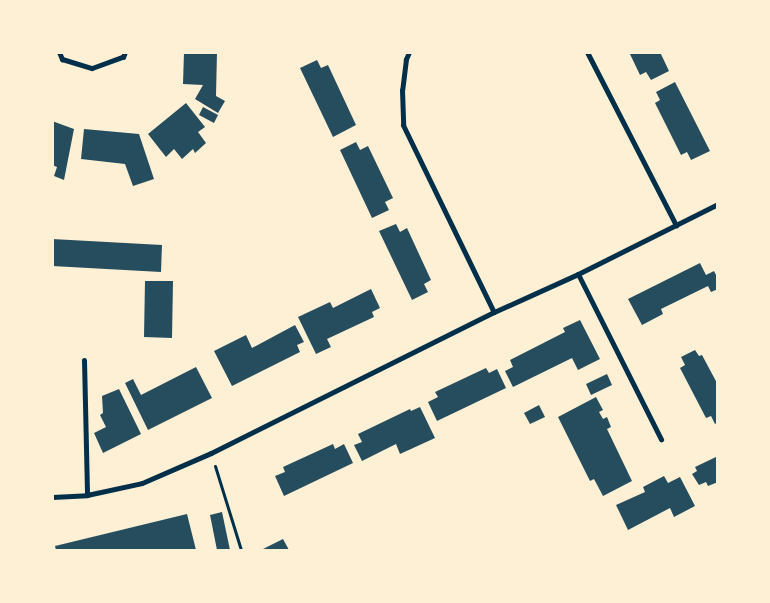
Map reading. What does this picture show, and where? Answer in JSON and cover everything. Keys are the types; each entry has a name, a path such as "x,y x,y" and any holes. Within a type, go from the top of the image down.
{"street":[{"path":"59,52 62,59 92,68 123,57 124,52"},
{"path":"410,52 406,59 402,90 403,125 494,312"},
{"path":"587,52 676,225"},
{"path":"52,497 87,495 142,483 211,453 494,312 578,274 718,204"},
{"path":"578,274 661,439"},
{"path":"84,360 87,495"}],"path":[{"path":"211,453 240,550"}],"building":[{"path":"184,52 217,52 216,96 225,101 218,113 195,99 203,85 183,84"},
{"path":"629,52 660,52 669,71 651,80 646,72 640,75"},
{"path":"317,60 321,68 328,65 356,125 333,137 300,68"},
{"path":"675,82 710,151 691,160 687,152 681,155 655,103 660,100 656,92"},
{"path":"186,103 205,127 198,132 206,143 195,153 193,149 182,159 174,149 166,157 148,134"},
{"path":"203,107 218,115 214,123 199,115"},
{"path":"52,121 74,129 64,180 54,176 57,167 52,165"},
{"path":"84,129 139,134 154,179 133,186 125,164 81,159"},
{"path":"356,142 360,150 368,146 393,198 385,202 389,210 372,218 340,150"},
{"path":"396,224 400,232 407,228 431,280 424,284 428,292 412,300 379,231"},
{"path":"52,239 162,245 161,272 52,266"},
{"path":"700,263 706,275 714,271 718,279 718,289 711,292 708,286 661,309 663,314 642,325 628,299"},
{"path":"145,281 173,281 172,338 144,337"},
{"path":"371,289 380,308 372,312 374,317 327,339 331,347 316,354 298,317 330,302 333,308"},
{"path":"580,320 600,359 578,370 572,358 513,387 505,371 513,367 510,360 565,332 563,328"},
{"path":"295,325 304,342 297,345 300,352 232,386 214,351 246,335 252,348"},
{"path":"695,350 699,356 702,355 718,385 718,422 715,424 711,416 706,418 680,368 685,365 681,357"},
{"path":"196,367 212,398 148,430 125,383 133,379 141,395"},
{"path":"486,368 489,373 497,369 506,388 437,421 428,402 438,397 435,392"},
{"path":"607,374 612,385 591,395 586,384"},
{"path":"119,389 141,434 103,453 94,433 106,427 100,415 103,413 102,396"},
{"path":"596,397 603,410 599,412 603,419 607,417 611,427 607,429 632,481 603,496 594,479 590,481 558,417"},
{"path":"539,405 545,417 530,424 524,413"},
{"path":"420,407 435,438 400,454 396,444 362,461 354,445 362,442 358,434 410,409 411,411"},
{"path":"333,444 335,449 344,444 353,463 284,496 275,476 285,472 283,467"},
{"path":"718,456 718,482 708,486 706,482 699,485 692,474 697,471 695,467"},
{"path":"664,476 668,483 680,477 695,506 674,517 670,508 628,530 616,505 645,492 643,487"},
{"path":"222,512 230,550 217,550 210,515"},
{"path":"187,514 196,550 56,550 55,546"},
{"path":"283,539 289,550 261,550"}]}
